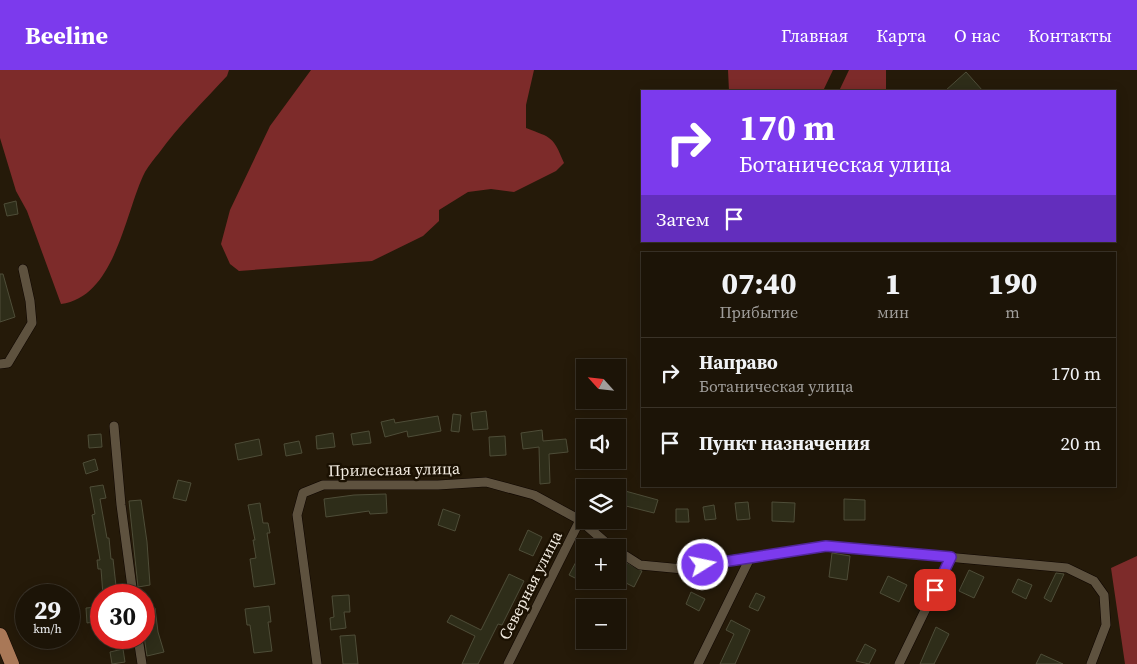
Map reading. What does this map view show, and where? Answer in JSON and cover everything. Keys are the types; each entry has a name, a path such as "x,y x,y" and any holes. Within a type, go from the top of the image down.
{"main road":[{"path":"0,635 12,664"}],"street":[{"path":"4,364 32,324 30,301 23,269"},
{"path":"114,426 121,504 132,584"},
{"name":"Прилесная улица","path":"317,664 297,516 303,493 323,485 486,482 534,495 576,518"},
{"name":"Северная улица","path":"508,664 576,528"},
{"name":"Прилесная улица","path":"590,529 602,539"},
{"path":"626,556 640,565 683,569 826,546 1067,568 1094,581 1104,595 1106,625 1091,664"},
{"path":"899,664 951,557"},
{"path":"698,664 750,558"},
{"path":"140,649 142,664"}],"shaded area":[{"path":"0,70 229,70 227,76 192,113 147,169 116,250 95,286 80,298 61,304 27,211 16,191 0,138"},
{"path":"311,70 534,70 526,105 526,128 551,139 564,163 556,171 514,192 491,189 468,192 439,210 439,221 423,236 372,261 239,271 230,264 221,244 230,210 270,126"},
{"path":"728,70 833,70 823,90 729,90"},
{"path":"849,70 886,70 886,90 839,90"},
{"path":"1137,556 1137,664 1125,664 1111,568"}],"building":[{"path":"966,72 982,90 946,90"},
{"path":"16,201 18,214 7,216 4,204"},
{"path":"0,274 3,274 15,317 0,322"},
{"path":"486,411 488,429 473,430 471,413"},
{"path":"453,414 461,415 459,432 451,431"},
{"path":"438,416 441,431 408,437 407,431 385,437 381,422 394,419 395,423"},
{"path":"542,430 543,441 566,439 568,452 549,454 550,483 540,484 539,447 523,449 521,433"},
{"path":"369,431 371,443 353,445 351,434"},
{"path":"333,433 335,447 317,449 316,436"},
{"path":"101,434 102,447 89,448 88,435"},
{"path":"505,436 506,455 490,456 489,437"},
{"path":"259,439 262,455 238,460 235,444"},
{"path":"299,441 302,453 286,456 284,444"},
{"path":"95,459 98,470 86,474 83,463"},
{"path":"178,480 191,483 186,501 173,498"},
{"path":"103,485 106,498 100,499 107,538 109,538 111,559 113,559 116,584 102,584 101,569 98,569 97,560 100,560 92,515 95,514 90,487"},
{"path":"626,491 658,500 654,513 626,506"},
{"path":"386,494 387,513 370,514 369,511 326,517 324,499 354,495"},
{"path":"844,499 865,500 865,520 844,520"},
{"path":"141,500 147,542 150,584 138,584 129,501"},
{"path":"748,502 750,519 737,520 735,503"},
{"path":"772,502 795,503 794,522 772,521"},
{"path":"260,503 263,523 268,523 270,533 267,533 275,584 254,587 250,559 256,558 253,540 255,540 248,505"},
{"path":"714,505 716,519 705,520 703,507"},
{"path":"443,509 460,515 455,531 438,525"},
{"path":"676,509 688,509 689,522 676,522"},
{"path":"528,530 542,537 533,556 519,550"},
{"path":"832,553 850,556 847,580 829,577"},
{"path":"576,562 576,578 569,575"},
{"path":"626,562 642,571 634,587 626,583"},
{"path":"969,570 984,577 974,598 959,591"},
{"path":"1056,573 1064,574 1051,602 1044,598"},
{"path":"509,574 524,581 502,625 498,624 478,664 462,664 475,636 447,622 451,615 481,630"},
{"path":"888,576 907,585 899,602 880,593"},
{"path":"1018,579 1032,585 1026,599 1012,592"},
{"path":"691,592 705,599 699,611 686,604"},
{"path":"756,593 765,597 758,611 749,607"},
{"path":"349,595 350,612 344,612 346,628 331,630 330,618 334,617 332,596"},
{"path":"269,606 271,622 268,622 272,651 254,653 250,625 247,625 245,609"},
{"path":"86,608 90,608 90,622 87,623"},
{"path":"155,608 158,632 164,652 147,656 146,649 155,649"},
{"path":"731,620 750,630 735,664 720,664 734,634 726,630"},
{"path":"936,627 949,634 934,664 920,664"},
{"path":"355,635 358,664 343,664 340,636"},
{"path":"865,644 876,650 869,664 856,661"},
{"path":"123,649 125,662 112,664 110,652"},
{"path":"1041,654 1063,664 1036,664"}],"route":[{"path":"703,565 826,546 951,557 935,590"}]}
